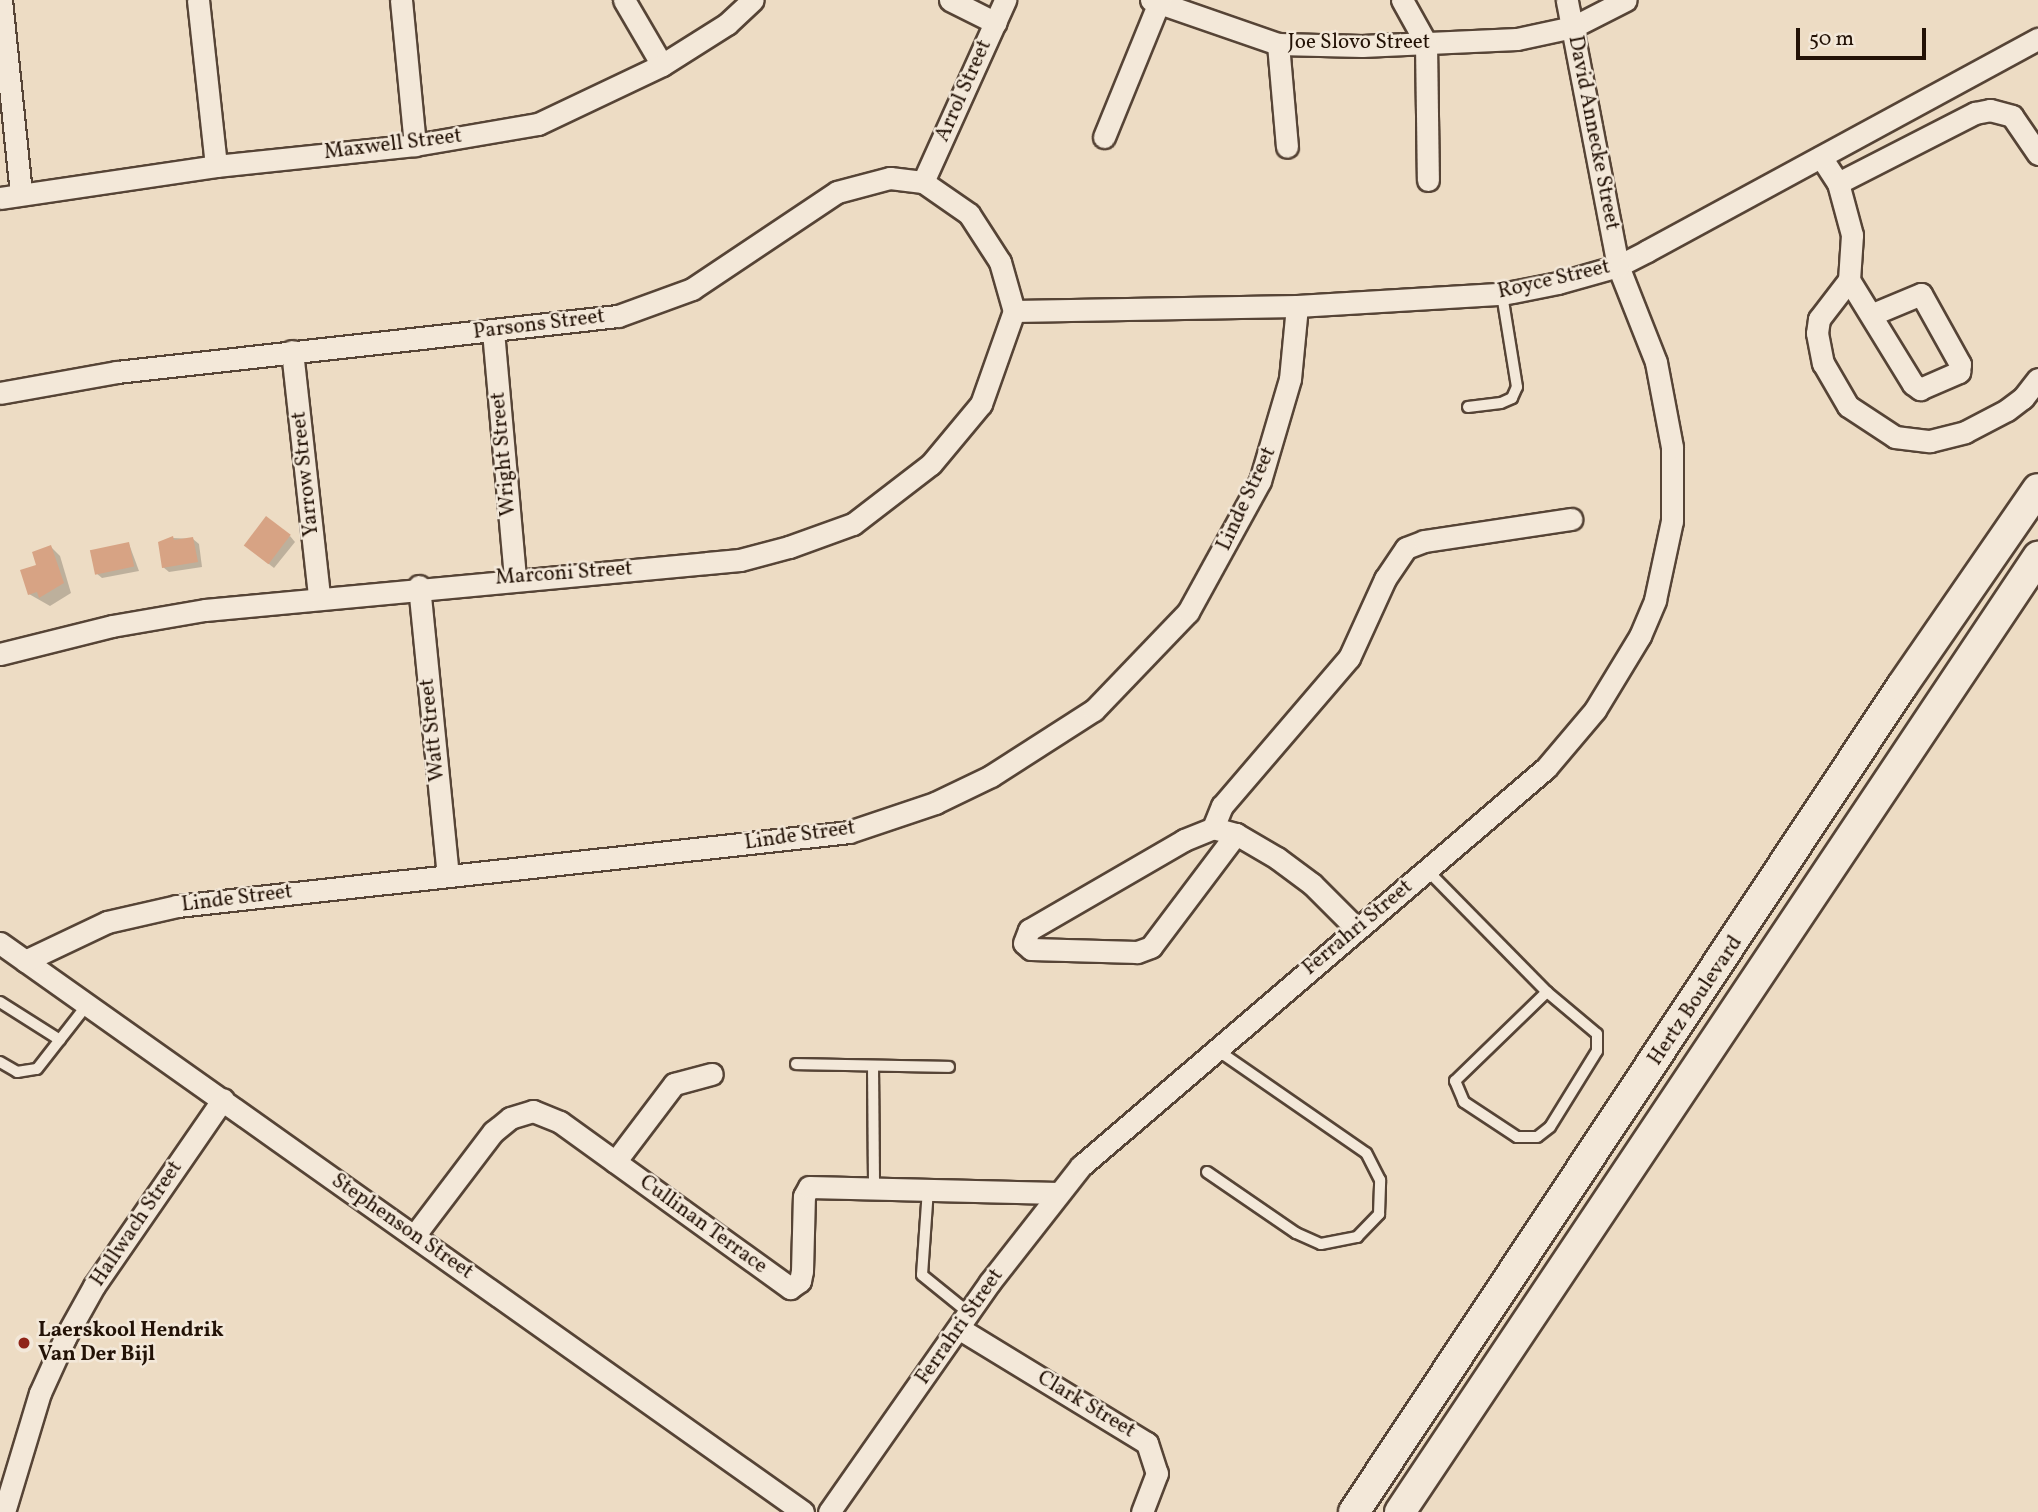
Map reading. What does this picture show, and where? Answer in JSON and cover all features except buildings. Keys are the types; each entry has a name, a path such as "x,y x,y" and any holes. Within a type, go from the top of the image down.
{"street":[{"path":"1,0 10,196"},
{"path":"198,0 216,166"},
{"path":"401,0 415,145"},
{"path":"624,0 662,65"},
{"name":"Maxwell Street","path":"10,196 216,166 415,145 538,124 582,107 662,65 727,24 753,0"},
{"path":"950,0 996,23"},
{"name":"Arrol Street","path":"923,182 1005,0"},
{"path":"1402,0 1426,43 1428,180"},
{"name":"David Annecke Street","path":"1567,0 1618,266"},
{"name":"Joe Slovo Street","path":"1157,1 1278,44 1517,40 1573,27 1626,0"},
{"path":"1104,137 1157,1"},
{"name":"Royce Street","path":"1014,311 1297,306 1502,294 1618,266 2038,39"},
{"path":"1278,44 1287,146"},
{"path":"1838,183 1975,113 1990,110 2012,116 2038,154"},
{"path":"1821,157 1838,183 1852,235 1849,280 1819,319 1819,351 1848,405 1874,426 1912,441 1948,438 2007,410 2023,398 2038,379"},
{"name":"Parsons Street","path":"0,393 117,373 292,351 577,324 660,303 692,289 837,192 890,178 923,182 969,214 986,236 1000,262 1014,311"},
{"name":"Ferrahri Street","path":"829,1512 1058,1193 1107,1141 1546,768 1576,735 1619,673 1654,600 1672,520 1672,447 1656,362 1618,266"},
{"path":"1849,280 1920,389 1959,372 1960,364 1921,293 1873,314"},
{"name":"Linde Street","path":"25,961 138,912 448,874 849,832 935,803 1043,746 1094,710 1165,641 1228,544 1260,481 1276,436 1290,379 1297,306"},
{"name":"Marconi Street","path":"0,654 112,625 319,596 740,560 853,524 931,464 981,404 1014,311"},
{"name":"Wright Street","path":"493,331 515,578"},
{"name":"Yarrow Street","path":"292,351 319,596"},
{"name":"Hertz Boulevard","path":"1354,1512 1902,687 2038,489"},
{"path":"1213,828 1222,806 1349,657 1385,579 1406,548 1424,541 1570,519"},
{"name":"Hertz Boulevard","path":"1400,1512 2038,556"},
{"name":"Watt Street","path":"419,586 448,874"},
{"path":"1236,834 1151,947 1138,952 1031,949 1024,943 1029,930 1184,839 1213,828 1236,834 1312,884 1357,929"},
{"name":"Stephenson Street","path":"0,943 803,1512"},
{"path":"1655,1062 1686,1084"},
{"name":"Cullinan Terrace","path":"615,1163 674,1084 712,1074"},
{"name":"Hallwach Street","path":"4,1512 40,1393 65,1338 94,1286 223,1100"},
{"name":"Cullinan Terrace","path":"414,1236 493,1132 520,1113 545,1114 790,1288 800,1281 802,1271 804,1196 809,1187 874,1187"},
{"path":"874,1187 1058,1193"},
{"name":"Clark Street","path":"965,1321 1147,1443 1157,1473 1142,1512"}],"lane":[{"path":"1468,407 1501,403 1513,397 1517,387 1502,294"},
{"path":"1427,870 1547,992 1591,1025 1600,1042 1550,1127 1537,1137 1517,1138 1464,1102 1455,1081 1547,992"},
{"path":"0,1002 60,1040"},
{"path":"0,1062 17,1072 37,1069 87,1005"},
{"path":"1207,1172 1296,1233 1321,1244 1357,1237 1379,1214 1380,1180 1366,1153 1216,1049"},
{"path":"796,1065 949,1067"},
{"path":"873,1066 874,1187"},
{"path":"928,1189 922,1275 965,1321"}],"place":[{"name":"Laerskool Hendrik Van Der Bijl","path":"24,1343"}]}
